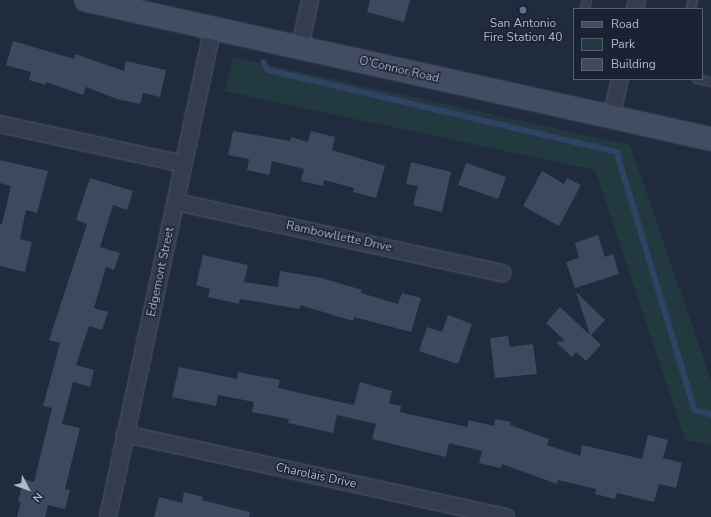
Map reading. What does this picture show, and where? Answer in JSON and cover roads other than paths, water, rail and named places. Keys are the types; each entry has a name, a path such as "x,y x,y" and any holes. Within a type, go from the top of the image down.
{"main road":[{"name":"O'Connor Road","path":"86,0 611,118 711,139"}],"street":[{"path":"300,47 310,0"},
{"name":"Edgemont Street","path":"108,517 213,28"},
{"path":"611,118 620,80"},
{"path":"0,124 184,164"},
{"name":"Rambowllette Drive","path":"176,202 502,273"},
{"name":"Charolais Drive","path":"126,434 506,517"}],"waterway":[{"path":"264,62 268,70 617,152 695,410 711,414"}],"place":[{"name":"San Antonio Fire Station 40","path":"523,10"}]}
